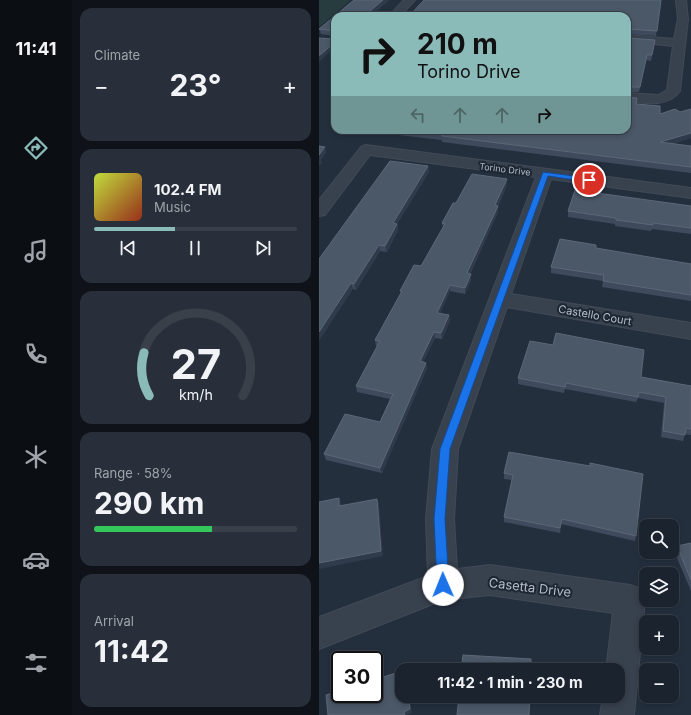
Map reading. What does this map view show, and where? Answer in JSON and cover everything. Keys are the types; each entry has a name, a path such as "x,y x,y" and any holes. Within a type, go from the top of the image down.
{"street":[{"path":"398,12 410,0"},
{"path":"631,97 657,99 672,93 683,19 681,0"},
{"path":"631,38 680,43"},
{"name":"Torino Drive","path":"319,211 366,150 691,193"},
{"path":"443,585 440,519 445,449 545,174"},
{"name":"Castello Court","path":"499,299 691,331"},
{"name":"Casetta Drive","path":"319,633 443,585 490,580 630,600 617,715"}],"green space":[{"path":"319,0 351,0 337,12 331,12 331,17 319,27"}],"building":[{"path":"354,0 383,0 369,12 340,12"},
{"path":"424,0 661,0 657,31 631,29 631,12 413,12"},
{"path":"331,19 331,30 319,29"},
{"path":"319,38 331,39 331,46 319,56"},
{"path":"631,38 655,40 652,55 647,55 640,87 631,87"},
{"path":"631,97 637,98 636,104 660,106 660,114 675,109 680,112 691,109 691,133 660,142 691,146 691,167 442,136 443,135 435,134 631,134"},
{"path":"319,146 325,147 319,155"},
{"path":"390,161 428,166 393,223 397,224 385,246 379,245 354,284 351,283 319,332 319,259"},
{"path":"472,174 507,179 495,205 498,206 467,273 471,274 465,288 450,285 437,313 449,315 441,333 434,332 420,361 426,363 380,468 324,454 345,414 380,422 393,394 356,386 380,341 375,340 402,291 400,291 414,265 421,266 445,224 442,223 453,203 456,203"},
{"path":"575,190 691,206 691,228 616,220 616,218 568,211"},
{"path":"560,239 596,245 596,248 691,264 691,295 603,281 604,275 551,267"},
{"path":"556,333 644,350 641,377 691,386 691,429 686,428 685,435 663,431 666,397 639,392 638,397 566,383 565,387 518,378 530,341 553,345"},
{"path":"509,452 590,466 590,463 643,474 636,536 562,519 560,528 504,517 513,475 504,473"},
{"path":"339,498 339,506 377,499 381,551 319,563 319,502"},
{"path":"691,543 691,580 679,551 679,546"},
{"path":"463,655 531,659 531,663 462,663"},
{"path":"395,673 395,703 409,703 410,709 404,712 405,715 328,715 326,695 331,693 331,703 383,703 383,677"},
{"path":"458,703 530,703 529,715 457,715"}],"route":[{"path":"443,585 440,519 445,449 545,174 589,180"}]}
